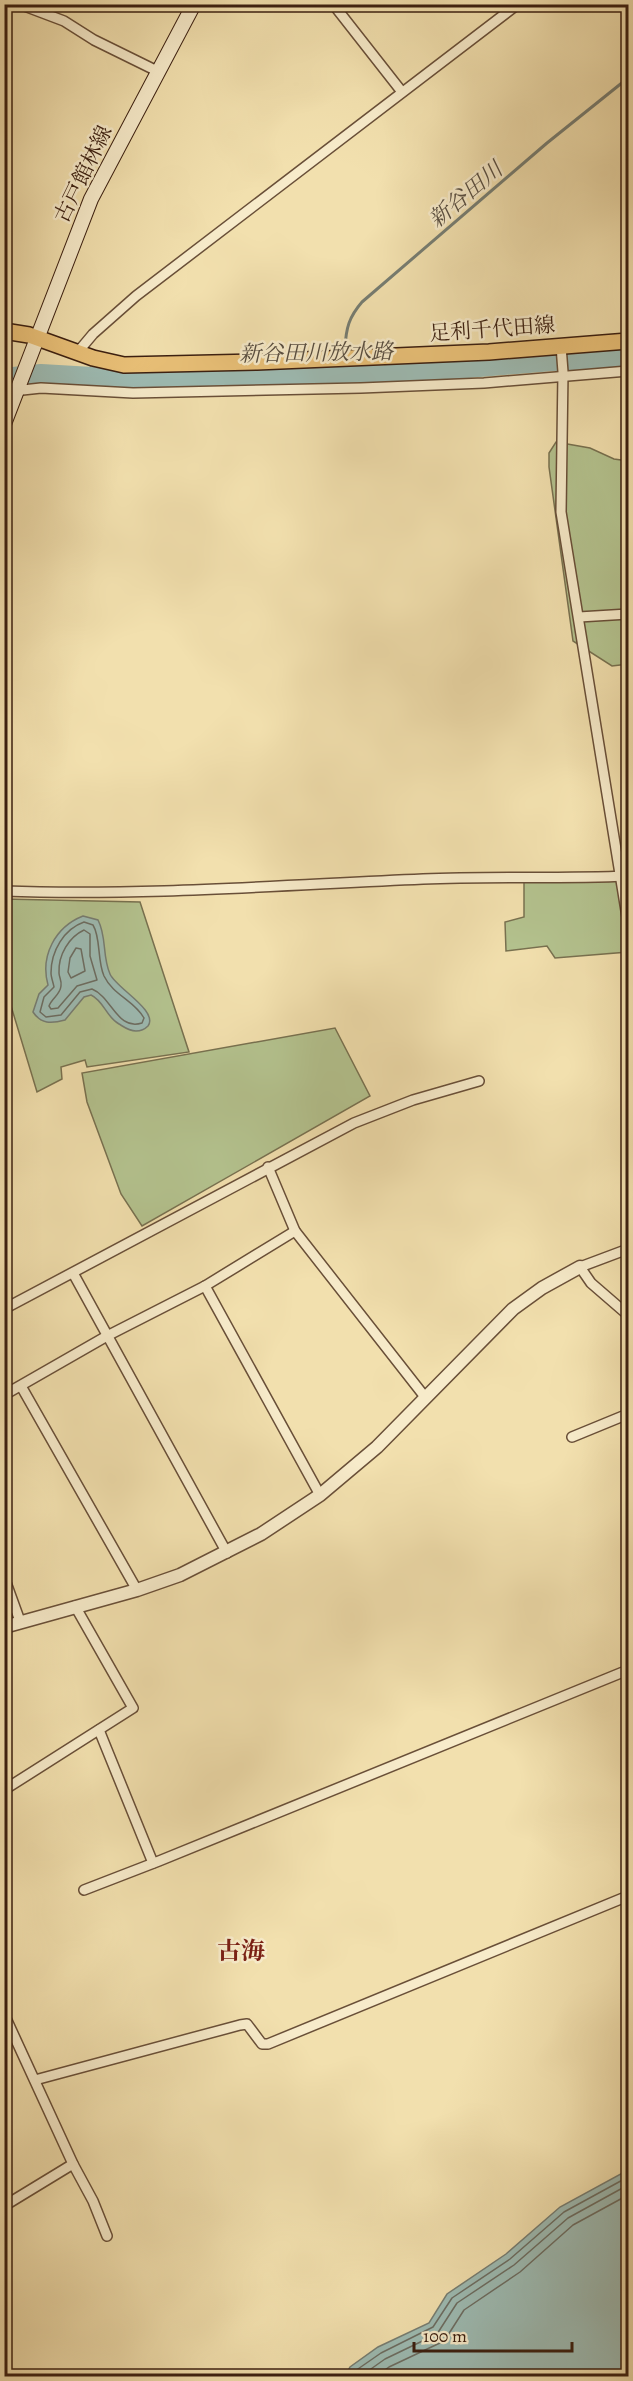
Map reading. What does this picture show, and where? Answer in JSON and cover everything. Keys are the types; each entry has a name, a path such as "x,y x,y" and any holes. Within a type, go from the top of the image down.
{"main road":[{"name":"古戸館林線","path":"14,389 26,368 91,198 194,4"},
{"name":"足利千代田線","path":"4,331 38,338 108,363 155,365 562,350 628,342"},
{"path":"4,423 14,389"}],"street":[{"path":"19,4 64,21 94,40 153,69 158,74"},
{"path":"333,4 402,92"},
{"path":"77,352 93,334 136,296 518,4"},
{"path":"622,4 628,10"},
{"path":"562,350 561,512 625,877 628,923"},
{"path":"14,389 64,388 133,393 265,390 484,383 563,374 628,371"},
{"path":"579,617 628,614"},
{"path":"4,891 80,894 426,879 625,877"},
{"path":"4,1309 354,1123 413,1100 479,1081"},
{"path":"268,1167 295,1232 425,1397"},
{"path":"4,1395 107,1336 205,1286 295,1232"},
{"path":"4,1627 136,1590 180,1575 261,1534 320,1495 377,1447 513,1309 542,1288 580,1267 628,1249"},
{"path":"580,1267 591,1283 628,1315"},
{"path":"73,1273 227,1553"},
{"path":"205,1286 320,1495"},
{"path":"21,1386 136,1590"},
{"path":"572,1437 628,1414"},
{"path":"4,1577 20,1622"},
{"path":"4,1790 133,1708 75,1606"},
{"path":"84,1890 628,1670"},
{"path":"99,1730 153,1863"},
{"path":"35,2080 240,2025 247,2024 262,2043 268,2044 628,1896"},
{"path":"4,2014 73,2164 93,2201 107,2236"},
{"path":"4,2206 73,2164"}],"green space":[{"path":"556,442 590,448 614,459 628,461 628,664 612,666 573,641 549,467 549,453"},
{"path":"628,876 628,952 555,958 547,946 506,951 505,922 524,917 524,880"},
{"path":"4,899 140,902 189,1052 87,1067 85,1060 61,1067 62,1079 37,1092 5,986"},
{"path":"335,1028 370,1096 142,1226 121,1194 87,1102 82,1073"}],"water":[{"path":"83,916 98,920 103,933 110,974 148,1014 150,1020 144,1029 133,1031 119,1024 91,995 84,997 65,1020 47,1022 39,1019 33,1012 39,994 48,985 46,964 52,944 65,927"},
{"path":"628,2170 628,2376 345,2376 350,2367 378,2347 429,2323 447,2294 506,2254 560,2207"}],"waterway":[{"name":"新谷田川","path":"345,348 349,323 362,302 547,143 628,78"},
{"name":"新谷田川放水路","path":"4,378 41,374 144,380 385,375 553,361 628,359"}],"district":[{"name":"古海","path":"241,1951"}]}
